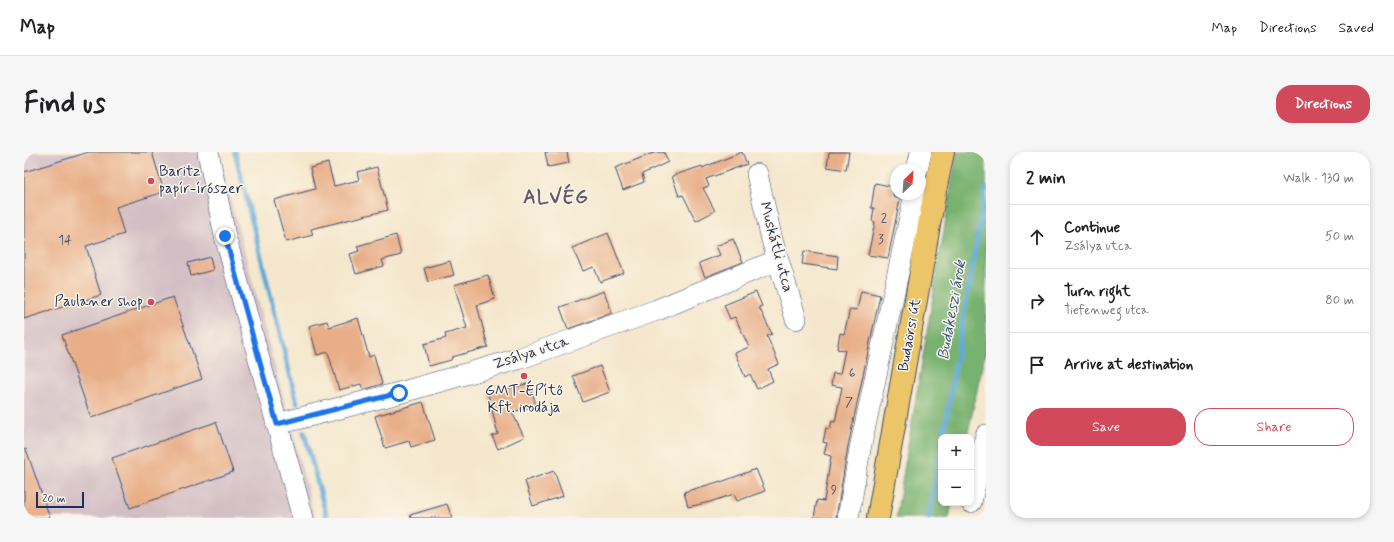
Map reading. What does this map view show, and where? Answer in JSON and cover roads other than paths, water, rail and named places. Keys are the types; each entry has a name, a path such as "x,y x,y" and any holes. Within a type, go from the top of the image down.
{"main road":[{"name":"Budaörsi út","path":"878,518 943,152"}],"street":[{"path":"208,152 225,236 303,518"},
{"path":"918,164 921,152"},
{"name":"Muskátli utca","path":"757,174 772,240 796,319"},
{"path":"848,518 860,448 914,200"},
{"name":"Zsálya utca","path":"277,424 399,393 518,359 657,310 778,260"},
{"path":"974,489 986,435"},
{"path":"967,518 970,506"}],"waterway":[{"path":"235,152 297,403"},
{"name":"Budakeszi árok","path":"944,434 986,188"},
{"path":"304,432 327,518"},
{"name":"Budakeszi árok","path":"929,518 938,467"}],"place":[{"name":"Baritz papír-írószer","path":"151,181"},
{"name":"Paulaner shop","path":"151,302"},
{"name":"GMT-ÉPítő Kft. irodája","path":"524,376"}],"district":[{"name":"ALVÉG","path":"556,197"}]}
